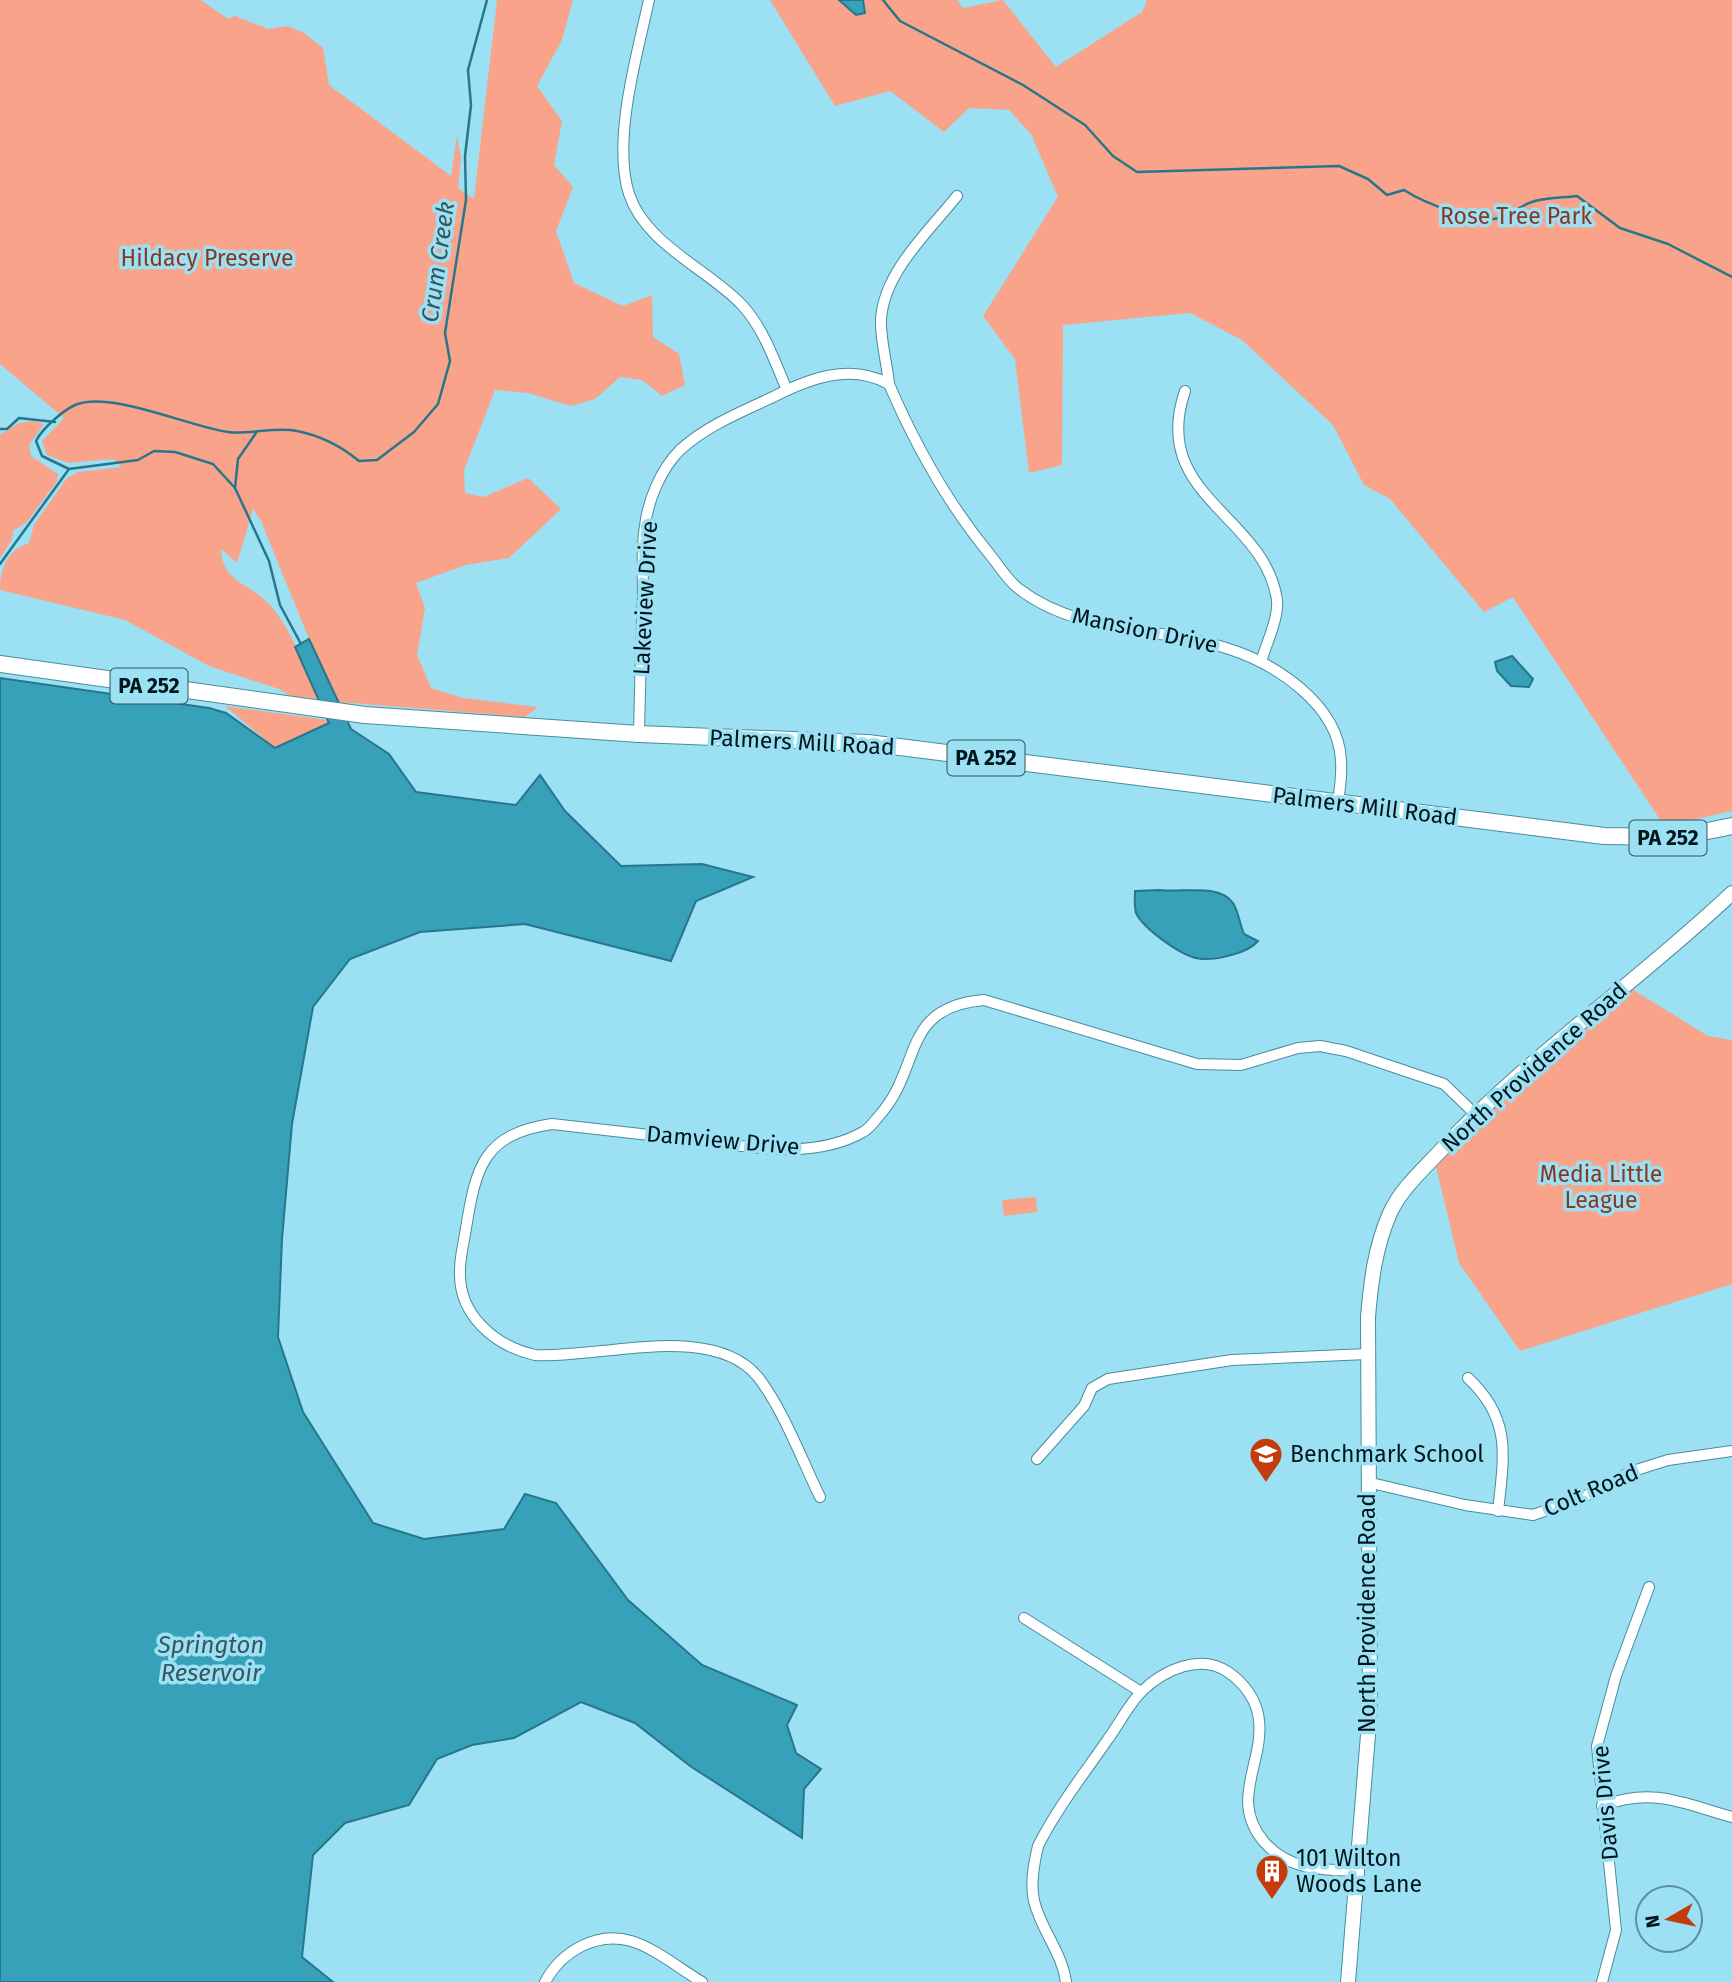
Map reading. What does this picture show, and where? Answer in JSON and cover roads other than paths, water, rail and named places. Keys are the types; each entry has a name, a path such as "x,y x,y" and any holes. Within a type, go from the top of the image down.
{"main road":[{"name":"Palmers Mill Road","path":"0,664 365,715 639,734 868,743 1604,836 1677,837 1732,827"},
{"name":"North Providence Road","path":"1348,1982 1370,1710 1367,1354 1372,1273 1391,1212 1404,1190 1475,1114 1732,893"}],"street":[{"path":"649,0 627,109 624,162 629,194 642,219 656,233 742,306 761,331 787,390"},
{"path":"889,384 881,321 885,296 896,274 957,196"},
{"name":"Lakeview Drive","path":"639,734 645,526 655,488 680,450 703,432 787,390 823,376 844,373 872,375 889,384"},
{"name":"Mansion Drive","path":"889,384 918,448 952,507 1018,588 1056,610 1101,625 1225,647 1261,662 1299,687 1326,718 1337,738 1342,759 1338,802"},
{"path":"1185,391 1178,411 1178,434 1188,474 1232,525 1252,542 1268,572 1277,602 1261,662"},
{"name":"Damview Drive","path":"820,1496 757,1376 736,1359 707,1348 668,1346 535,1355 521,1352 488,1334 465,1301 460,1272 473,1186 479,1167 505,1138 521,1129 552,1124 778,1149 827,1145 864,1132 895,1099 921,1030 938,1013 959,1002 984,1000 1198,1064 1241,1065 1309,1047 1346,1051 1444,1084 1475,1114"},
{"path":"1037,1459 1084,1406 1092,1388 1108,1379 1232,1360 1367,1354"},
{"path":"1468,1378 1483,1392 1498,1418 1504,1441 1498,1511"},
{"name":"Colt Road","path":"1367,1482 1418,1496 1498,1511 1533,1514 1570,1503 1630,1472 1668,1460 1732,1451"},
{"name":"Davis Drive","path":"1602,1982 1616,1930 1597,1746 1601,1724 1649,1587"},
{"path":"1024,1618 1141,1692"},
{"path":"1066,1982 1064,1965 1033,1899 1033,1869 1038,1846 1141,1692 1170,1670 1197,1663 1222,1668 1241,1681 1252,1698 1259,1719 1247,1797 1251,1819 1265,1843 1284,1858 1311,1870 1359,1871"},
{"path":"1602,1806 1624,1798 1659,1797 1732,1817"},
{"path":"545,1982 567,1955 588,1942 612,1939 632,1941 702,1982"}],"water":[{"path":"839,0 863,0 865,13 856,15"},
{"name":"Springton Reservoir","path":"309,639 351,729 389,754 416,792 516,805 540,775 565,811 621,866 702,864 753,877 696,901 671,961 525,924 420,932 350,959 313,1007 292,1124 282,1239 278,1337 303,1412 373,1523 424,1539 504,1529 525,1494 556,1503 628,1600 702,1665 797,1705 787,1725 796,1753 821,1769 804,1789 802,1838 690,1766 635,1723 581,1702 514,1738 472,1745 437,1759 409,1805 345,1823 313,1855 302,1957 333,1982 0,1982 0,678 209,708 226,713 275,748 329,723 295,647"},
{"path":"1512,656 1533,679 1529,687 1511,686 1497,671 1495,662"},
{"path":"1135,891 1210,891 1227,897 1235,906 1244,934 1258,941 1240,952 1216,958 1202,959 1185,954 1155,934 1136,913"}],"waterway":[{"name":"Crum Creek","path":"235,488 213,464 175,452 154,451 138,460 69,469 42,456 36,441 64,411 90,402 129,406 228,432 280,429 297,431 331,442 359,461 377,460 414,432 438,404 450,361 445,333 466,200 465,156 471,105 468,70 487,0"},
{"path":"883,0 900,21 1023,85 1085,125 1113,156 1137,172 1339,166 1368,179 1387,195 1404,190 1451,211 1490,219 1504,217 1534,201 1577,196 1620,228 1668,244 1732,277"},
{"path":"0,429 7,429 19,418 55,422"},
{"name":"Crum Creek","path":"256,433 238,459 235,488 269,561 280,605 301,644"},
{"path":"0,564 69,469"}],"place":[{"name":"Benchmark School","path":"1266,1484"},
{"name":"101 Wilton Woods Lane","path":"1272,1901"}],"park label":[{"name":"Rose Tree Park","path":"1516,216"},
{"name":"Hildacy Preserve","path":"207,258"},
{"name":"Media Little League","path":"1601,1187"}]}
